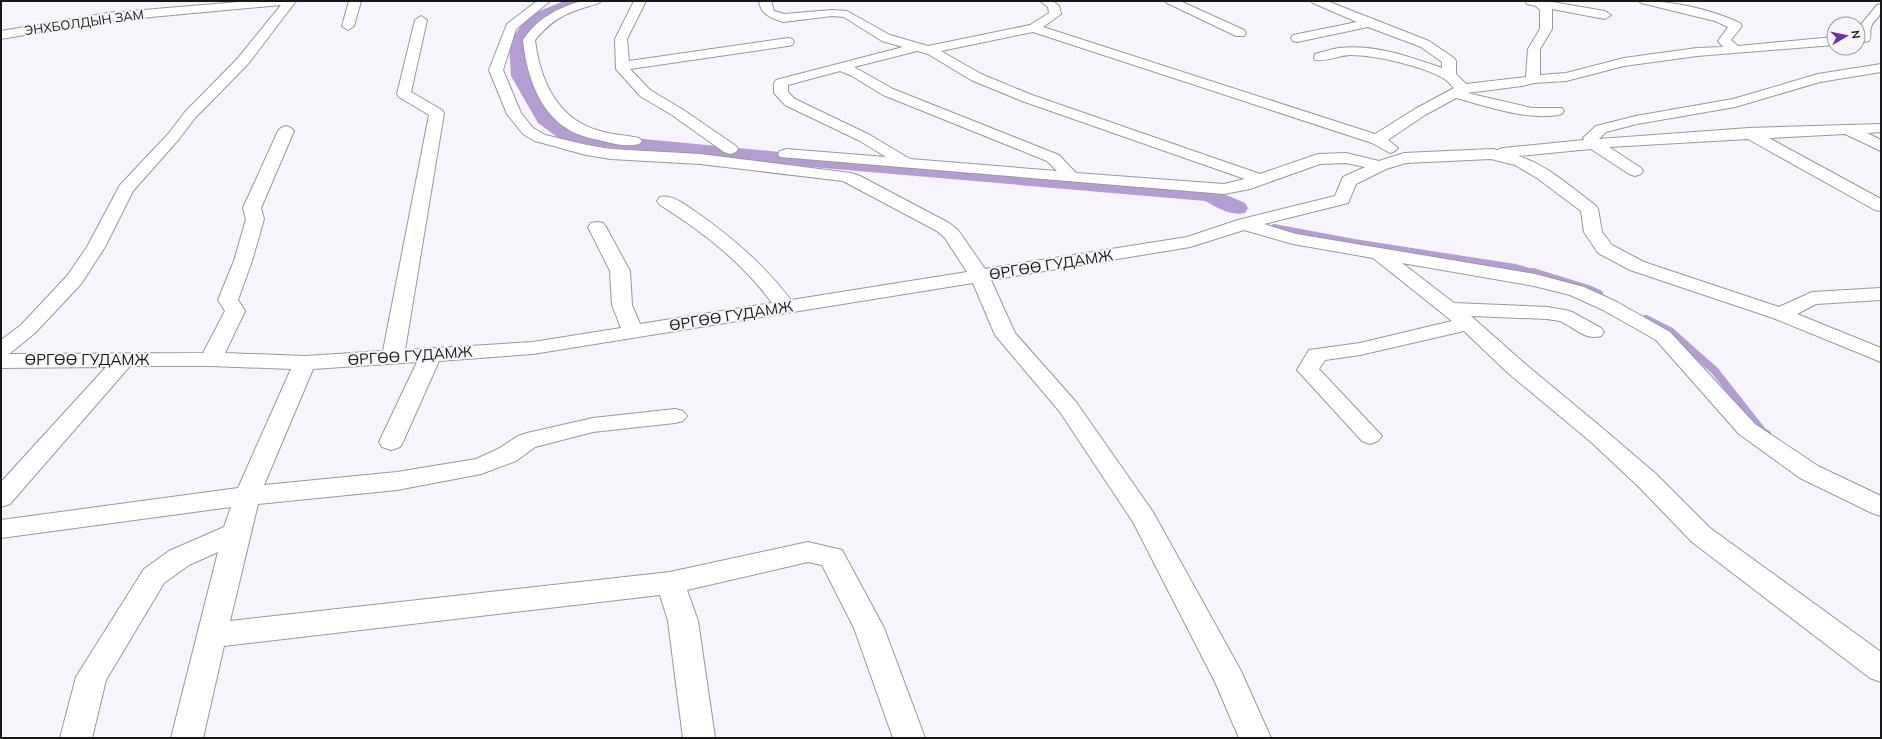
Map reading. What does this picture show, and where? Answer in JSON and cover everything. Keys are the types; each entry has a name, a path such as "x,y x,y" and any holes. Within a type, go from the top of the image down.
{"street":[{"name":"ЭНХБОЛДЫН ЗАМ","path":"1,35 108,17 289,1"},
{"path":"1,350 28,329 74,280 96,247 126,189 174,136 190,115 243,61 289,1"},
{"path":"348,26 355,1"},
{"path":"544,1 511,27 496,70 514,114 528,131 540,138 586,150 644,156 700,159 845,176 854,179 943,227 952,234 980,276 1005,334 1068,407 1144,520 1230,680 1255,738"},
{"path":"595,1 566,9 544,22 529,40 530,60 538,84 560,117 582,130 610,138 1149,184 1224,189 1244,185 1318,159 1346,158 1380,166"},
{"path":"640,1 621,39 623,69 645,93 677,112 730,149"},
{"path":"765,1 766,8 770,13 783,18 832,13 843,14"},
{"path":"833,1 843,14 886,38 922,48 976,77 1027,98 1159,146 1260,179"},
{"path":"909,164 865,138 790,102 781,93 781,83 812,74 922,48 1034,28 1055,14 1053,6 1046,1"},
{"path":"1171,1 1240,33"},
{"path":"1317,1 1425,44 1439,52 1449,61 1449,75 1459,92 1532,112 1557,111"},
{"path":"1645,1 1719,18 1736,26 1727,35 1724,41 1735,50"},
{"path":"1533,79 1534,49 1546,29 1546,8 1536,2"},
{"path":"1536,2 1605,15"},
{"path":"1866,26 1881,8"},
{"path":"393,357 437,113 404,94 421,20"},
{"path":"1297,38 1370,23"},
{"path":"1034,28 1377,140 1404,158"},
{"path":"622,66 788,42"},
{"path":"1377,140 1420,112 1459,92 1533,79 1566,77 1624,62 1662,56 1826,42"},
{"path":"1320,57 1338,52 1366,52 1388,56 1449,75"},
{"path":"841,67 857,73 888,92 1053,158 1071,177"},
{"path":"1635,171 1594,144 1591,138 1601,129 1636,120 1735,103 1818,78 1881,68"},
{"path":"1492,154 1631,140 1749,133 1881,128"},
{"path":"1847,129 1881,146"},
{"path":"211,359 236,312 228,300 255,219 252,208 286,131"},
{"path":"1749,133 1881,206"},
{"path":"1492,154 1521,162 1543,175 1589,209 1593,232 1605,248 1637,266 1780,314 1881,356"},
{"name":"ӨРГӨӨ ГУДАМЖ","path":"1,361 211,359 305,363 533,348 1190,242 1244,224 1342,199 1349,181 1380,166 1404,158 1492,154"},
{"path":"666,201 697,220 735,249 769,283 786,308"},
{"path":"1244,224 1293,239 1535,280 1577,292 1610,306 1662,336 1747,429 1809,472 1881,507"},
{"path":"597,227 620,272 622,304 633,332"},
{"path":"1379,254 1468,324 1516,368 1647,480 1701,535 1881,669"},
{"path":"1780,314 1812,298 1859,294 1881,294"},
{"path":"1449,309 1547,313 1565,316 1594,332"},
{"path":"1370,436 1308,370 1317,355 1360,349 1468,324"},
{"path":"391,442 431,355"},
{"path":"1,498 124,360"},
{"path":"188,738 236,533 247,496 305,363"},
{"path":"1,529 247,496 397,481 481,466 507,455 527,441 593,425 675,416"},
{"path":"76,738 91,677 154,576 180,558 236,533"},
{"path":"213,635 670,583 808,552 832,557 869,628 909,738"},
{"path":"670,583 683,621 699,738"}],"waterway":[{"path":"577,1 532,19 517,44 520,76 545,119 567,135 602,141 800,160 1210,195 1237,208"},
{"path":"1274,227 1354,242 1515,267 1536,273"},
{"path":"1533,272 1588,289 1599,294"},
{"path":"1646,319 1670,331 1715,371 1763,432 1767,434"}]}
